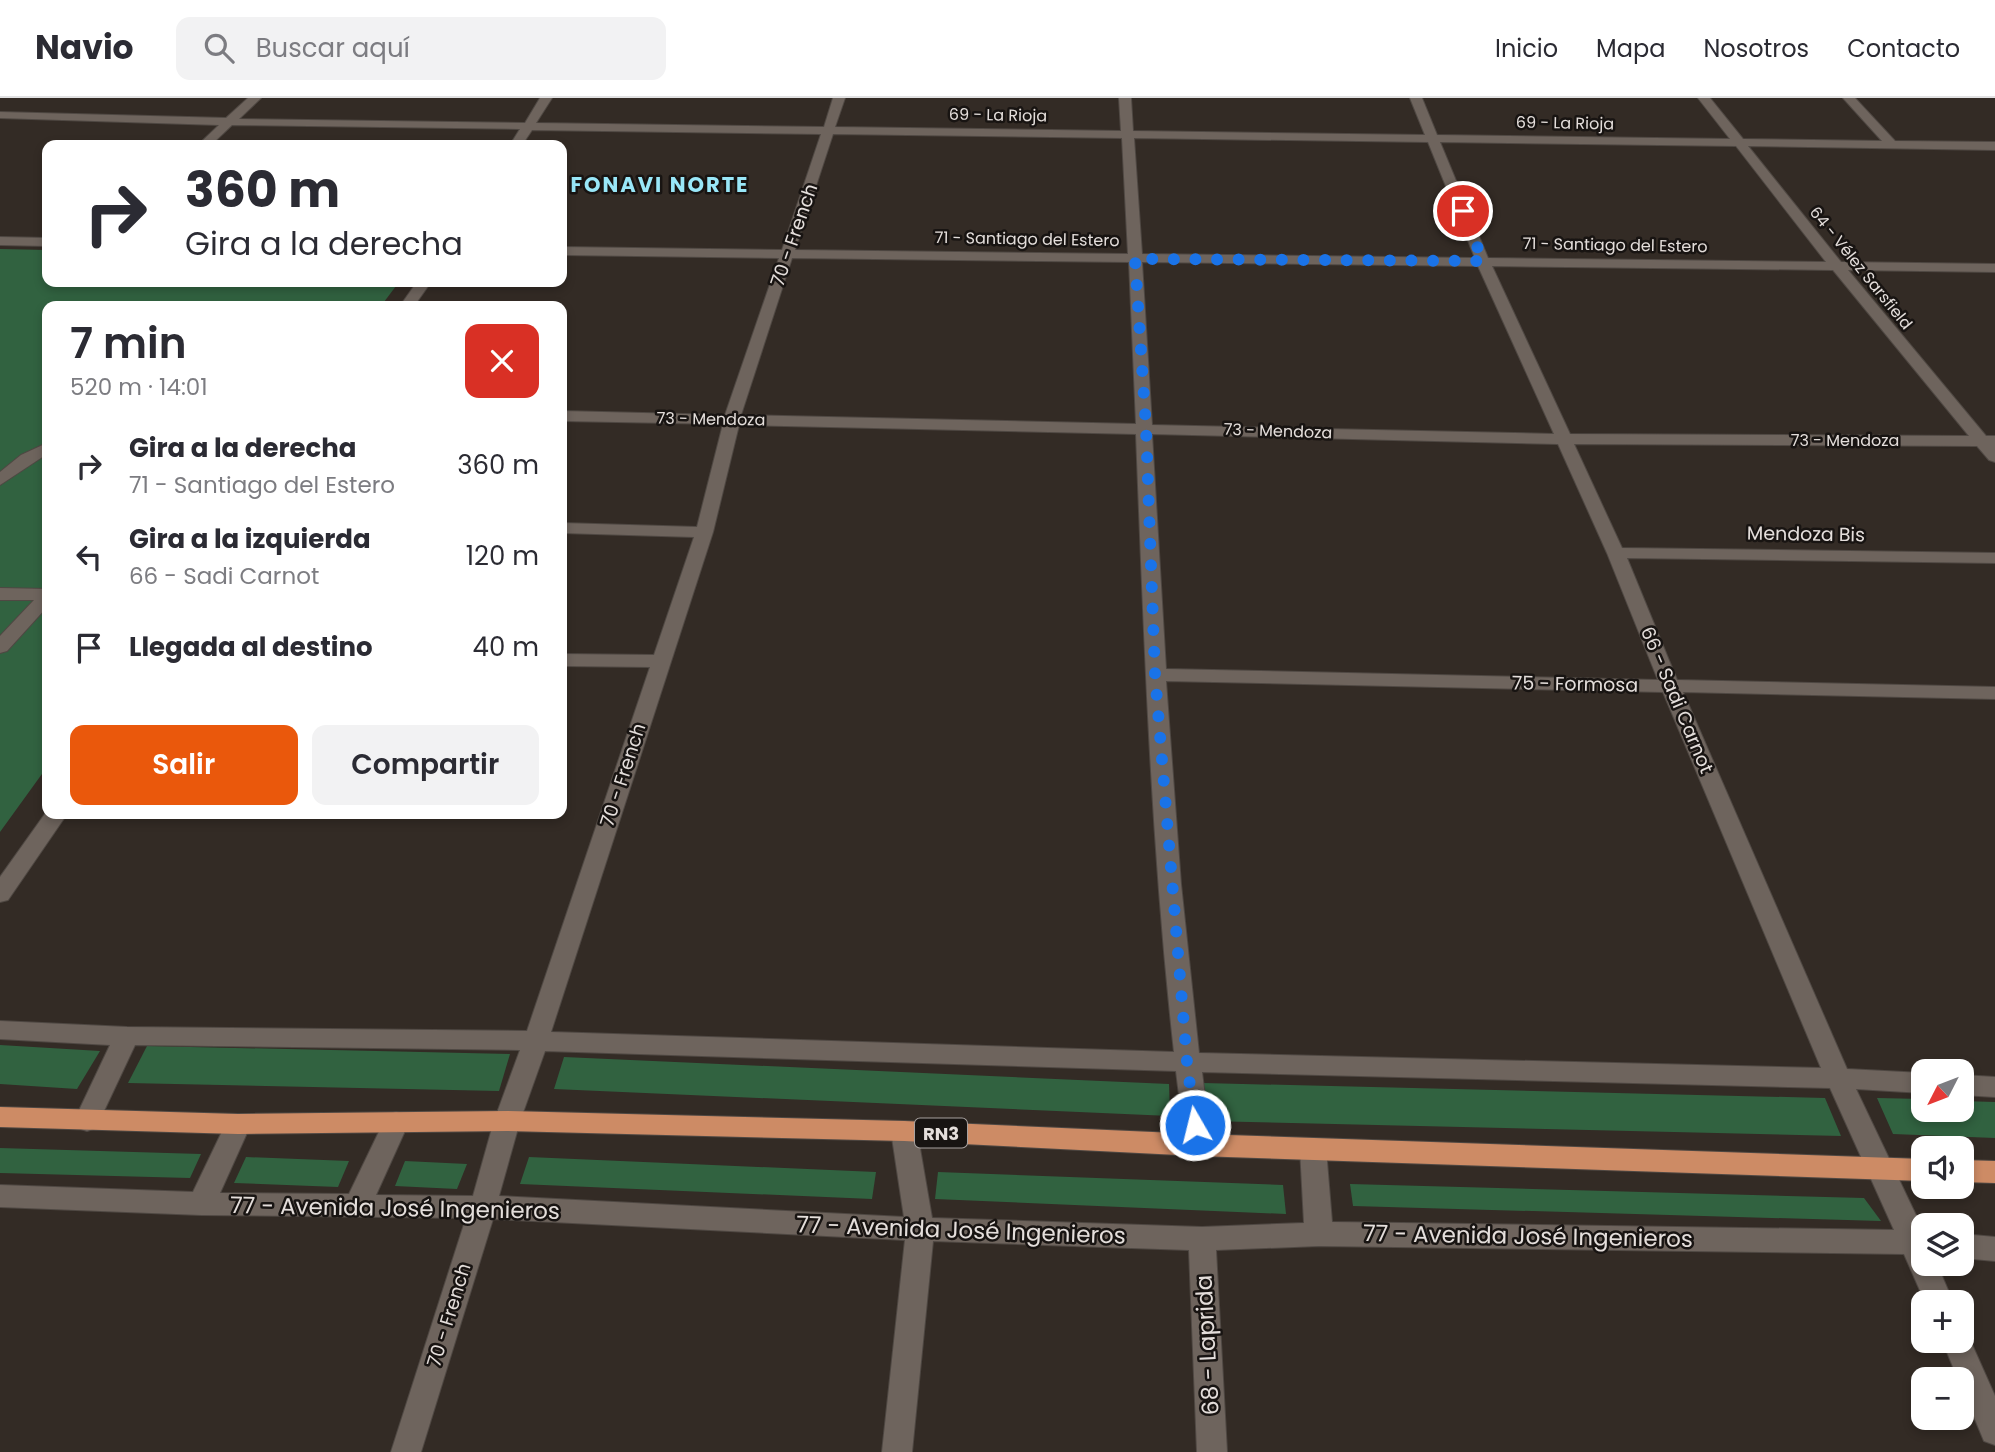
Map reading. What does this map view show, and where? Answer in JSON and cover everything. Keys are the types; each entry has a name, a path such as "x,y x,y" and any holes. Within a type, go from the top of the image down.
{"highway":[{"name":"RN3","path":"0,1117 238,1124 507,1121 904,1131 1198,1145 1911,1170"},
{"path":"1974,1171 1995,1172"}],"street":[{"path":"210,140 255,98"},
{"path":"519,140 546,98"},
{"name":"70 - French","path":"406,1452 483,1207 507,1121 537,1041 660,661 705,532 732,419 839,98"},
{"path":"1125,98 1146,428 1155,675 1187,1062 1198,1145"},
{"name":"66 - Sadi Carnot","path":"1416,98 1483,261 1616,553 1838,1078 1911,1227"},
{"name":"64 - Vélez Sarsfield","path":"1704,98 1736,142 1835,264 1989,441 1995,457"},
{"path":"1849,98 1890,143"},
{"name":"69 - La Rioja","path":"0,116 230,122 1433,136 1995,146"},
{"path":"0,241 42,242"},
{"name":"71 - Santiago del Estero","path":"567,251 788,251 1135,259 1835,264 1995,268"},
{"name":"73 - Mendoza","path":"567,416 1565,439 1989,441"},
{"path":"0,481 27,458 42,450"},
{"path":"567,528 705,532"},
{"name":"Mendoza Bis","path":"1616,553 1995,558"},
{"path":"0,594 42,595"},
{"path":"0,647 42,601"},
{"path":"567,660 660,661"},
{"name":"75 - Formosa","path":"1155,675 1995,693"},
{"path":"0,894 52,819"},
{"path":"0,1030 127,1036 537,1041 1911,1082"},
{"path":"87,1121 127,1036"},
{"path":"1974,1086 1995,1087"},
{"path":"358,1205 396,1122"},
{"path":"201,1204 238,1124"},
{"path":"897,1452 920,1229 904,1131"},
{"path":"1313,1149 1319,1234"},
{"name":"77 - Avenida José Ingenieros","path":"0,1196 201,1204 483,1207 920,1229 1202,1239 1319,1234 1911,1241"},
{"name":"68 - Laprida","path":"1202,1239 1212,1452"},
{"path":"1962,1353 1995,1430"}],"green space":[{"path":"0,249 42,250 42,287 395,287 385,301 42,301 42,774 0,832"},
{"path":"0,1045 100,1051 77,1089 0,1084"},
{"path":"147,1046 510,1054 499,1091 128,1083"},
{"path":"564,1057 1169,1084 1170,1116 554,1089"},
{"path":"1203,1083 1825,1098 1841,1136 1206,1121"},
{"path":"1877,1098 1911,1099 1911,1122 1974,1122 1974,1101 1995,1102 1995,1138 1893,1134"},
{"path":"0,1148 201,1154 190,1178 0,1173"},
{"path":"246,1157 349,1161 338,1187 234,1183"},
{"path":"529,1157 876,1172 872,1199 520,1184"},
{"path":"405,1161 467,1164 457,1189 395,1186"},
{"path":"938,1172 1283,1185 1286,1214 935,1199"},
{"path":"1350,1184 1864,1198 1881,1221 1353,1206"}],"district":[{"name":"FONAVI NORTE","path":"660,184"}],"route":[{"path":"1195,1125 1187,1062 1155,675 1146,428 1135,259 1483,261 1463,211"}]}
